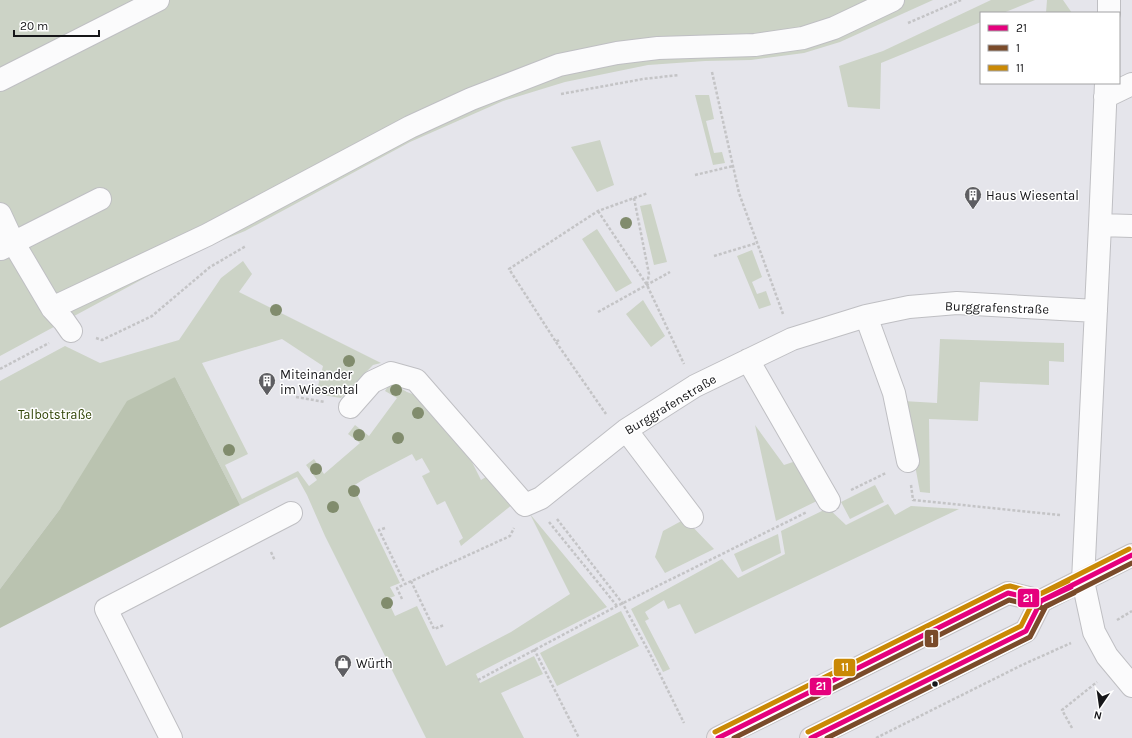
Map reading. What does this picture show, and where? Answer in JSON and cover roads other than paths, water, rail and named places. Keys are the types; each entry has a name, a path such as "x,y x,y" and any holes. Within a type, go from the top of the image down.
{"main road":[{"path":"811,738 1026,630 1041,601 1132,555"},
{"path":"730,735 1008,593 1041,601"}],"street":[{"path":"0,80 158,0"},
{"path":"52,308 207,235 410,127 471,99 559,65 617,53 658,48 755,45 803,38 834,28 893,0"},
{"path":"1109,0 1109,12"},
{"path":"1132,84 1106,90 1083,581 1094,632 1107,656 1132,686"},
{"path":"7,246 100,199"},
{"path":"0,214 7,246 52,308 71,331"},
{"path":"1100,225 1132,226"},
{"name":"Burggrafenstraße","path":"350,407 372,382 391,373 416,380 529,504 541,498 623,433 695,386 792,339 866,316 909,308 957,303 1096,311"},
{"path":"866,316 894,393 908,461"},
{"path":"748,360 829,501"},
{"path":"623,433 692,517"},
{"path":"171,738 106,609 292,513"}],"place":[{"name":"Haus Wiesental","path":"973,210"},
{"name":"Miteinander im Wiesental","path":"267,396"},
{"name":"Würth","path":"343,678"}],"park label":[{"name":"Talbotstraße","path":"55,414"}]}
